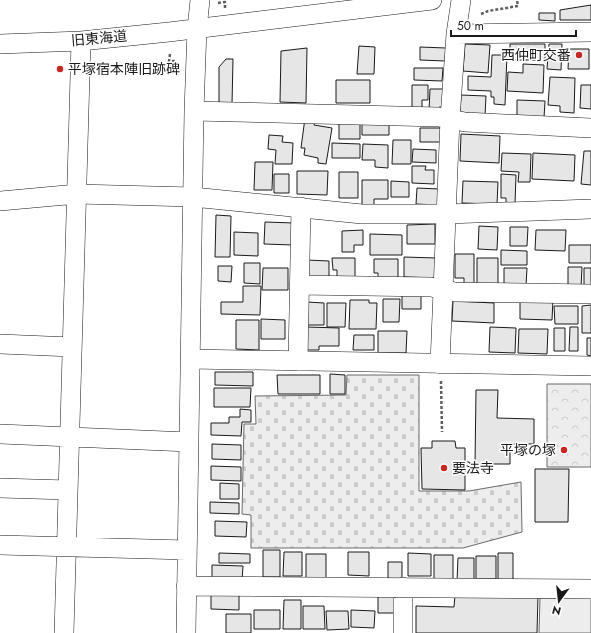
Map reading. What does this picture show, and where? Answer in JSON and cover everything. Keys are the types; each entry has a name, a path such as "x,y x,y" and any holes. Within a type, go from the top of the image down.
{"street":[{"name":"旧東海道","path":"0,44 81,40 197,29 378,4 432,0"},
{"path":"440,364 450,119 456,34 461,0"},
{"path":"186,633 194,110 197,29 209,1"},
{"path":"456,34 591,32"},
{"path":"64,633 81,40"},
{"path":"194,110 439,117 465,122 591,128"},
{"path":"0,201 77,194 193,197 362,214 447,214 591,209"},
{"path":"298,361 300,207"},
{"path":"299,285 431,287 455,292 591,294"},
{"path":"0,344 72,347"},
{"path":"191,360 591,366"},
{"path":"0,434 190,442"},
{"path":"0,488 68,490"},
{"path":"0,545 187,550"},
{"path":"186,586 591,589"},
{"path":"402,633 404,587"}],"path":[{"path":"481,14 488,11 518,6 517,0"},
{"path":"209,1 225,2 225,9"},
{"path":"170,54 169,61 177,61"},
{"path":"440,364 442,432"}],"green space":[{"path":"347,375 419,375 419,491 469,491 521,482 522,532 463,548 251,548 251,515 242,514 244,424 256,424 255,396 346,395"},
{"path":"547,384 591,384 591,467 547,467"}],"shaded area":[{"path":"540,598 591,598 591,633 539,633"}],"building":[{"path":"591,5 591,20 560,20 560,10"},
{"path":"539,13 555,13 555,21 539,20"},
{"path":"465,44 490,45 488,73 463,71"},
{"path":"510,44 545,44 545,60 510,60"},
{"path":"549,44 562,44 561,70 547,69"},
{"path":"359,46 375,47 374,74 357,74"},
{"path":"420,47 446,48 445,61 420,60"},
{"path":"307,48 306,103 280,102 281,51"},
{"path":"569,49 589,49 589,69 568,69"},
{"path":"492,55 507,55 505,105 494,104 494,97 491,97 491,91 468,90 468,76 491,77"},
{"path":"226,59 233,59 232,104 219,104 219,67"},
{"path":"523,64 544,65 543,93 507,91 508,72 523,73"},
{"path":"414,68 443,68 442,81 414,80"},
{"path":"550,77 575,78 574,113 560,112 560,106 548,105"},
{"path":"336,80 370,80 370,103 336,103"},
{"path":"412,85 428,85 428,100 422,100 422,109 412,109"},
{"path":"581,85 591,85 591,109 580,108"},
{"path":"430,89 444,89 443,107 439,107 439,111 429,111"},
{"path":"461,95 486,96 485,116 460,112"},
{"path":"517,100 545,101 544,118 517,117"},
{"path":"305,118 315,120 314,125 332,128 326,164 318,163 318,158 304,155 305,148 301,148"},
{"path":"362,121 389,121 389,135 362,135"},
{"path":"339,122 360,122 360,139 339,139"},
{"path":"420,128 442,128 441,142 420,142"},
{"path":"461,134 500,136 499,163 460,161"},
{"path":"269,135 283,136 282,142 293,143 292,164 275,164 276,150 268,149"},
{"path":"393,140 411,140 411,164 392,164"},
{"path":"332,143 360,144 360,158 332,158"},
{"path":"363,144 388,145 388,168 375,167 375,160 362,160"},
{"path":"413,149 436,150 436,163 412,162"},
{"path":"584,151 591,151 591,185 581,184"},
{"path":"502,153 531,154 530,182 518,182 519,172 501,171"},
{"path":"533,153 575,155 574,181 532,179"},
{"path":"255,162 273,162 272,190 254,190"},
{"path":"412,166 426,166 425,170 434,170 434,184 412,183"},
{"path":"297,171 328,171 327,195 297,194"},
{"path":"339,172 358,172 358,198 339,198"},
{"path":"274,174 289,174 289,193 274,193"},
{"path":"501,174 516,175 515,204 506,203 506,198 501,198"},
{"path":"362,180 388,180 388,199 374,199 374,206 362,206"},
{"path":"391,181 409,182 409,197 391,197"},
{"path":"463,181 498,182 497,204 462,203"},
{"path":"417,188 439,189 438,205 416,204"},
{"path":"216,215 231,216 230,257 215,257"},
{"path":"265,222 294,223 293,245 264,244"},
{"path":"435,224 435,244 407,244 407,225"},
{"path":"479,226 498,227 497,250 478,249"},
{"path":"510,227 528,227 527,246 510,246"},
{"path":"363,230 363,245 354,245 354,252 342,252 342,231"},
{"path":"536,230 566,230 565,251 535,250"},
{"path":"234,232 258,233 258,256 234,255"},
{"path":"370,234 402,235 402,255 370,255"},
{"path":"569,245 591,245 591,263 569,263"},
{"path":"501,250 527,251 527,265 501,265"},
{"path":"455,254 474,254 474,285 464,285 464,278 455,278"},
{"path":"404,257 436,258 435,278 404,277"},
{"path":"332,258 355,258 355,277 337,278 337,270 333,270"},
{"path":"477,258 498,258 498,287 477,287"},
{"path":"374,259 398,259 398,281 378,281 378,273 374,273"},
{"path":"307,260 329,261 329,279 306,279"},
{"path":"244,263 260,263 260,284 244,283"},
{"path":"218,266 232,266 231,282 218,281"},
{"path":"568,267 582,267 581,288 568,288"},
{"path":"263,268 288,268 288,290 262,290"},
{"path":"504,268 527,268 526,286 504,285"},
{"path":"584,268 591,268 591,288 584,287"},
{"path":"243,286 261,286 260,315 221,314 221,302 243,302"},
{"path":"402,295 421,295 421,309 402,309"},
{"path":"383,299 400,299 399,322 383,322"},
{"path":"520,299 553,299 552,320 520,319"},
{"path":"350,300 369,300 369,303 377,303 376,329 349,329"},
{"path":"453,301 494,303 494,323 452,321"},
{"path":"307,302 324,303 324,325 306,325"},
{"path":"327,303 346,303 345,327 327,327"},
{"path":"591,305 591,333 582,333 582,306"},
{"path":"554,306 578,306 578,324 555,324"},
{"path":"261,319 285,320 285,339 261,339"},
{"path":"236,320 259,320 259,350 236,349"},
{"path":"307,327 339,328 339,346 319,346 319,350 306,350"},
{"path":"490,327 516,328 515,353 489,352"},
{"path":"570,327 578,327 578,351 569,351"},
{"path":"554,328 565,328 565,351 554,351"},
{"path":"519,329 548,329 547,354 518,353"},
{"path":"378,331 407,331 406,353 378,353"},
{"path":"354,335 374,335 374,350 353,350"},
{"path":"587,338 591,338 591,356 587,355"},
{"path":"215,372 253,372 253,386 215,385"},
{"path":"330,374 345,375 345,394 330,394"},
{"path":"277,375 320,375 320,394 278,394"},
{"path":"214,388 251,388 250,407 214,407"},
{"path":"476,390 498,390 497,418 534,419 534,444 510,444 510,464 475,464"},
{"path":"240,409 251,410 251,422 242,422 241,436 211,435 211,423 229,423 229,417 240,417"},
{"name":"要法寺","path":"432,441 455,441 456,448 465,448 465,490 422,489 421,448 432,448"},
{"path":"212,444 241,445 241,460 212,459"},
{"path":"211,466 241,467 241,481 211,480"},
{"path":"535,469 569,469 568,522 535,522"},
{"path":"220,483 239,484 239,499 220,499"},
{"path":"210,502 239,503 239,514 210,513"},
{"path":"215,521 247,522 246,537 215,536"},
{"path":"263,550 280,550 280,577 263,577"},
{"path":"284,552 302,552 302,576 283,576"},
{"path":"348,552 369,552 369,576 348,575"},
{"path":"219,553 250,554 250,563 219,563"},
{"path":"408,553 431,554 431,576 408,576"},
{"path":"498,553 513,553 513,582 498,582"},
{"path":"306,554 326,554 326,579 306,579"},
{"path":"434,555 453,555 453,580 434,580"},
{"path":"476,556 496,556 496,579 476,579"},
{"path":"458,558 474,558 474,581 457,581"},
{"path":"388,562 402,562 402,581 388,581"},
{"path":"212,565 243,566 242,581 212,580"},
{"path":"211,592 239,592 239,610 211,609"},
{"path":"378,595 395,595 395,613 378,613"},
{"path":"455,595 538,596 537,633 416,633 416,606 454,607"},
{"path":"284,600 301,600 301,629 283,629"},
{"path":"303,606 324,606 325,629 303,629"},
{"path":"254,610 280,610 280,629 254,629"},
{"path":"351,610 375,611 374,628 351,627"},
{"path":"326,611 348,611 349,629 327,630"},
{"path":"226,614 251,614 251,633 226,633"}],"place":[{"name":"西仲町交番","path":"579,55"},
{"name":"平塚宿本陣旧跡碑","path":"60,69"},
{"name":"平塚の塚","path":"564,450"},
{"name":"要法寺","path":"444,468"}]}
